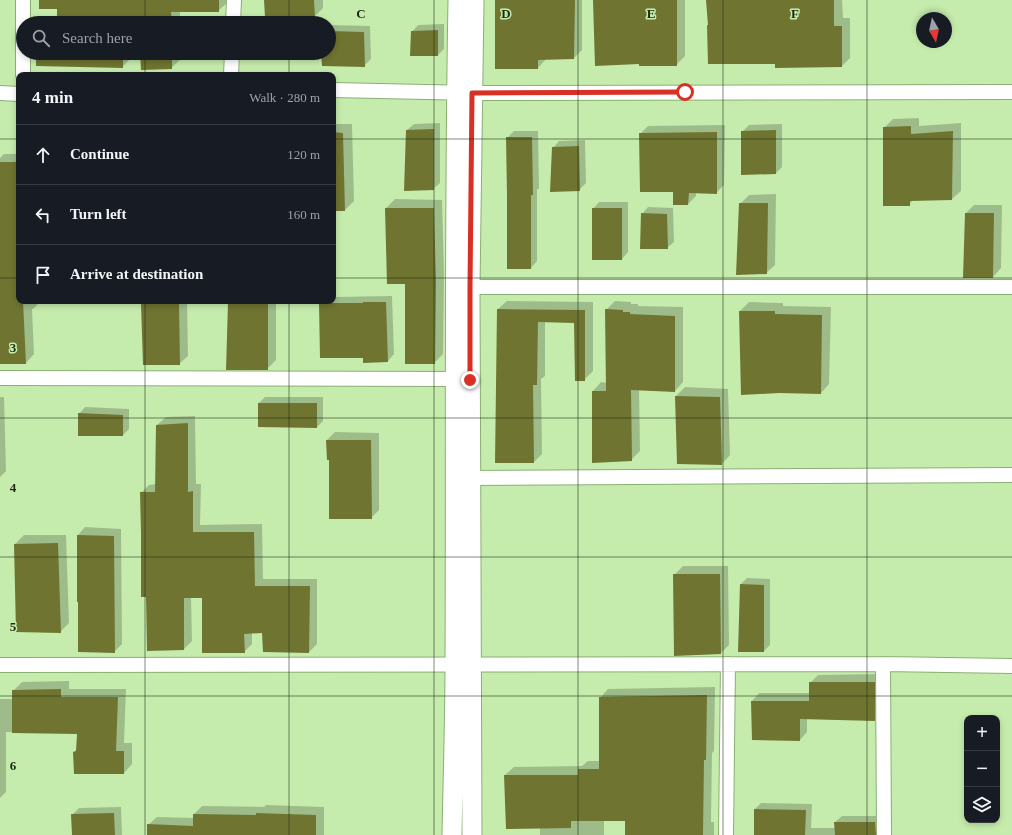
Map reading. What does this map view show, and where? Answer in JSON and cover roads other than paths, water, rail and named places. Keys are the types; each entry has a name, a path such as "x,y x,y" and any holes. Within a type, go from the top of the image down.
{"main road":[{"path":"458,0 464,93 462,287 463,665 472,835"},
{"path":"464,93 474,0"},
{"path":"452,835 463,665"}],"street":[{"path":"23,0 23,16"},
{"path":"233,16 234,0"},
{"path":"23,60 23,72"},
{"path":"231,72 232,60"},
{"path":"336,90 464,93 1012,92"},
{"path":"0,94 16,94"},
{"path":"462,287 1012,287"},
{"path":"0,378 462,380"},
{"path":"462,478 1012,475"},
{"path":"726,835 728,664"},
{"path":"0,665 883,664 1012,666"},
{"path":"883,664 884,835"}]}
